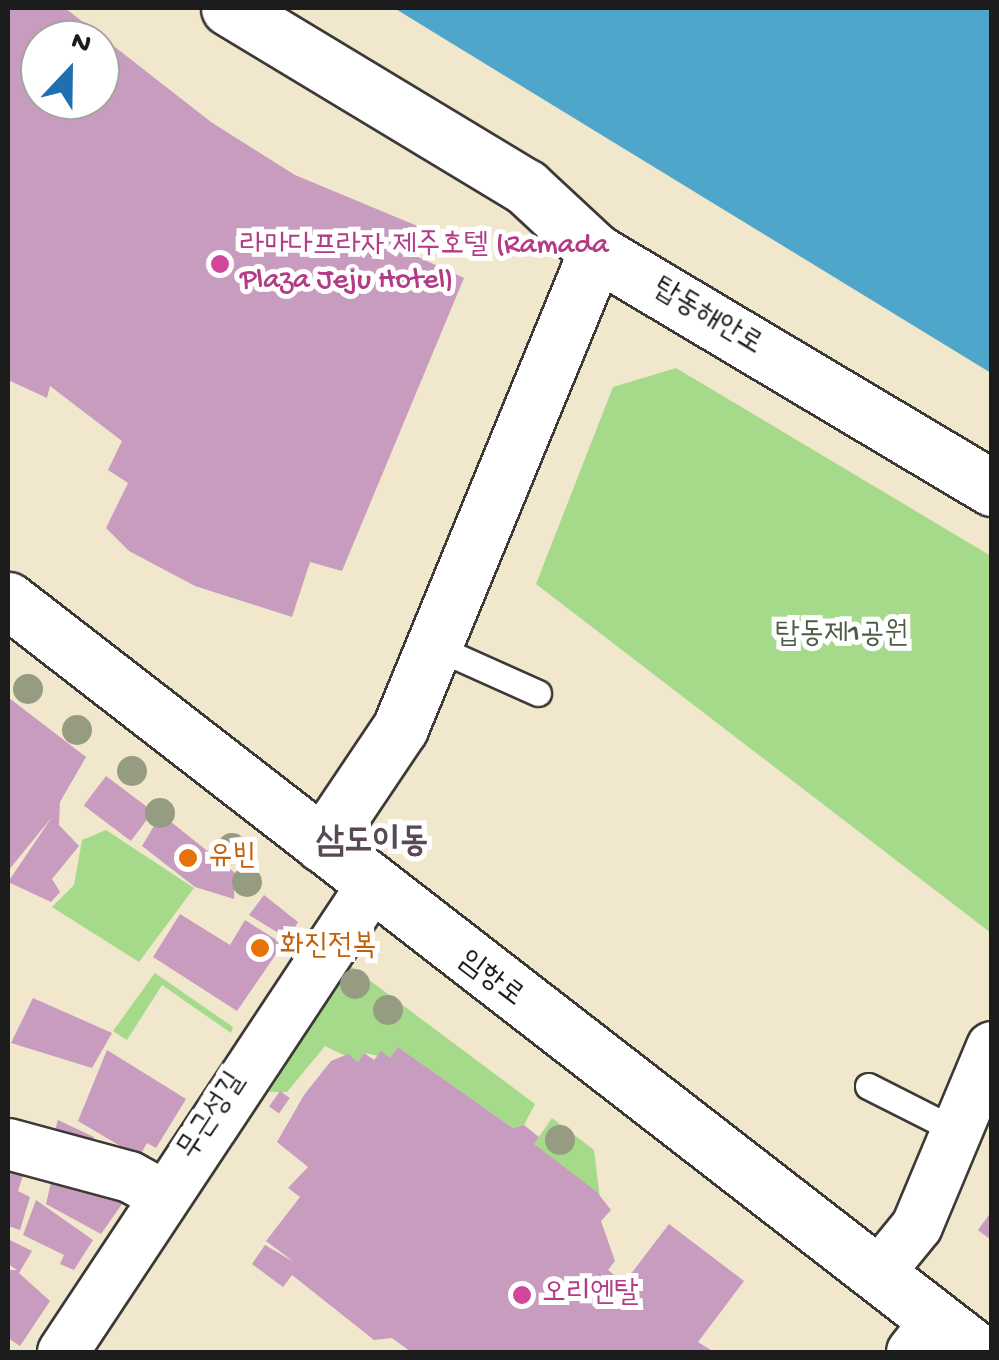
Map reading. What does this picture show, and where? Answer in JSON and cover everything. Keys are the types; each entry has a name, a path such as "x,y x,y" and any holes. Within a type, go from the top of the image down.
{"street":[{"name":"탑동해안로","path":"229,8 526,187 596,252 992,488"},
{"path":"322,844 400,728 596,252"},
{"name":"임항로","path":"8,600 372,887 877,1276 942,1342"},
{"name":"무근성길","path":"64,1352 162,1195 372,887"},
{"path":"877,1276 917,1226 992,1047"},
{"path":"8,1144 130,1177 162,1195"}],"lane":[{"path":"432,646 538,693"},
{"path":"868,1086 958,1131"}],"green space":[{"name":"탑동제1공원","path":"676,368 991,556 991,933 536,584 613,387"},
{"path":"106,830 194,888 139,962 52,907 74,885 82,840"},
{"path":"349,965 535,1104 524,1125 513,1128 398,1047 390,1058 364,1053 358,1062 325,1046 287,1092 269,1092"},
{"path":"155,973 233,1027 231,1033 162,985 127,1040 113,1031"},
{"path":"552,1118 594,1150 600,1199 534,1144"}],"water":[{"path":"394,8 991,8 991,373"}],"building":[{"name":"라마다프라자 제주호텔 (Ramada Plaza Jeju Hotel)","path":"8,8 65,8 80,20 20,20 20,120 120,120 120,51 211,122 295,175 427,230 418,257 464,278 342,571 310,562 292,617 195,586 129,551 106,528 128,483 108,470 122,441 50,386 47,398 8,380"},
{"path":"9,698 86,757 60,802 59,825 79,846 52,879 60,892 51,902 8,882 52,817 8,871"},
{"path":"106,776 153,812 131,841 84,806"},
{"path":"161,814 235,873 234,899 195,887 142,846"},
{"path":"264,895 298,922 288,939 249,915"},
{"path":"180,914 230,945 245,920 283,944 237,1011 153,957"},
{"path":"33,998 112,1033 92,1068 11,1043"},
{"path":"398,1047 513,1128 524,1125 539,1137 534,1144 597,1192 611,1210 601,1221 615,1261 608,1270 624,1283 669,1224 744,1281 698,1342 714,1352 411,1352 392,1338 374,1340 292,1275 283,1287 252,1264 265,1245 294,1262 266,1241 300,1197 288,1188 308,1167 277,1142 304,1095 331,1061 348,1054 358,1062 364,1053 374,1060 381,1051 390,1058"},
{"path":"107,1050 186,1099 156,1148 147,1143 139,1157 78,1121"},
{"path":"280,1091 290,1098 279,1113 269,1107"},
{"path":"58,1120 94,1137 91,1145 54,1134"},
{"path":"26,1166 18,1191 30,1197 20,1230 8,1226 8,1169"},
{"path":"52,1178 107,1192 122,1204 101,1234 46,1204"},
{"path":"36,1200 93,1240 74,1270 60,1264 64,1255 23,1235"},
{"path":"991,1212 991,1240 978,1230"},
{"path":"8,1239 32,1251 19,1273 50,1301 20,1346 8,1338 8,1270 17,1270 8,1264"}],"place":[{"name":"라마다프라자 제주호텔 (Ramada Plaza Jeju Hotel)","path":"220,264"},
{"name":"유빈","path":"188,858"},
{"name":"화진전복","path":"260,948"},
{"name":"오리엔탈","path":"522,1295"}],"district":[{"name":"삼도이동","path":"372,844"}]}
